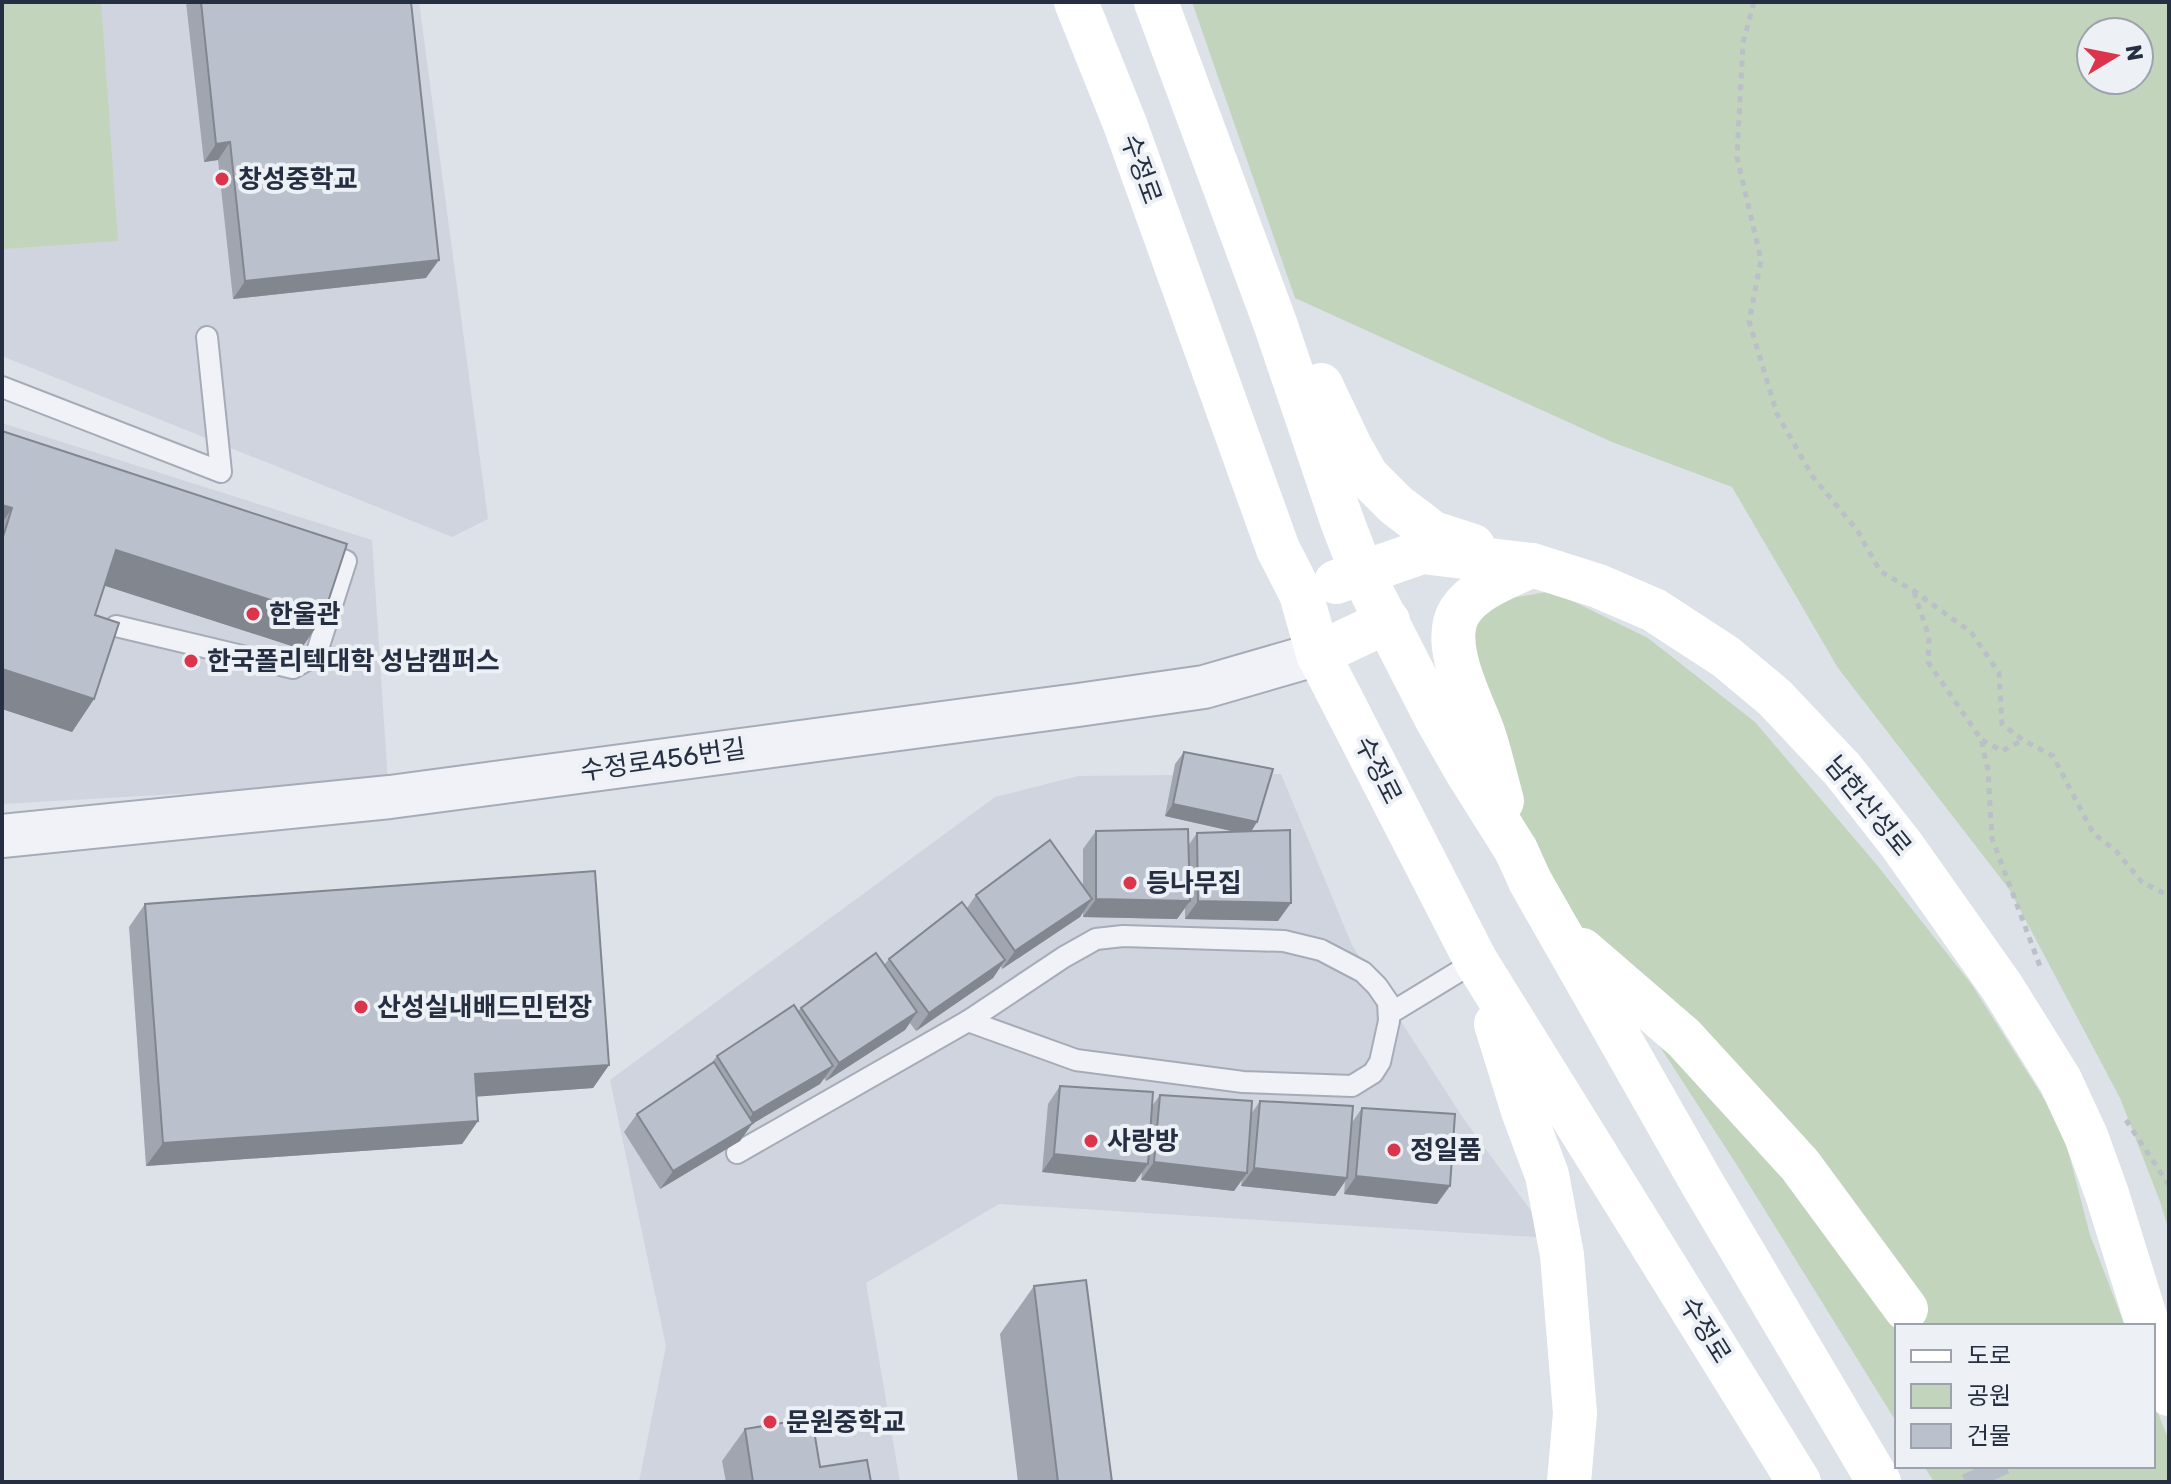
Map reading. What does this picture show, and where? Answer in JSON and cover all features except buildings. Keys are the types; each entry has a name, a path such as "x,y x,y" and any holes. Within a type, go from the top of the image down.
{"main road":[{"name":"수정로","path":"1076,2 1125,124 1278,549 1301,594 1318,654 1476,961 1799,1482"},
{"path":"1156,2 1275,323 1362,573 1436,718 1516,850 1530,881 1702,1183 1879,1482"},
{"path":"1275,323 1313,370 1367,476 1396,505 1433,533 1532,565"},
{"name":"남한산성로","path":"1301,594 1422,552 1532,565 1598,586 1654,610 1726,657 1775,698 1842,769 1901,844 2002,987 2060,1080 2086,1136 2107,1194 2147,1324"},
{"path":"1516,850 1483,734 1456,660 1453,627 1461,609 1480,592 1532,565"},
{"path":"1318,654 1388,621"},
{"path":"1556,927 1684,1038 1800,1165 1906,1309"},
{"path":"1476,961 1523,1111 1547,1175 1562,1255 1575,1413 1569,1482"},
{"path":"2155,1348 2169,1394"}],"street":[{"name":"수정로456번길","path":"2,836 390,797 1078,705 1204,687 1318,654"}],"lane":[{"path":"2,387 221,472 207,337"},
{"path":"116,626 293,668 316,655 346,561 304,545"},
{"path":"737,1153 968,1021 1096,939 1123,936 1284,941 1321,950 1363,972 1388,1002 1389,1014 1380,1062 1373,1073 1352,1086 1243,1082 1076,1060 968,1021"},
{"path":"1389,1014 1476,961"}],"path":[{"path":"1754,2 1743,43 1737,157 1761,260 1749,321 1777,414 1813,477 1857,530 1880,571 1971,632 1999,673 2002,724 2053,756 2093,833 2116,851 2142,882 2169,896"},
{"path":"1914,591 1929,637 1928,662 1981,739 1988,770 1992,838 2046,978"},
{"path":"1981,739 2002,751 2023,740"},
{"path":"2118,1108 2169,1185"}],"shaded area":[{"name":"창성중학교","path":"2,2 419,2 488,519 452,537 2,356"},
{"name":"한국폴리텍대학 성남캠퍼스","path":"2,423 372,540 388,782 2,804"},
{"path":"1281,774 1352,945 1463,1118 1551,1238 999,1204 866,1283 900,1482 639,1482 666,1346 610,1080 995,797 1078,776"}],"green space":[{"path":"2,2 101,2 118,241 2,249"},
{"path":"1192,2 2169,2 2169,1230 2120,1098 2009,889 1838,668 1732,487 1612,442 1295,298"},
{"path":"1552,591 1648,638 1755,722 1877,865 1972,985 2062,1127 2090,1235 2124,1324 1895,1324 1895,1420 1735,1162 1539,861 1453,677 1466,606"},
{"path":"2155,1405 2169,1441 2169,1482 1934,1482 1925,1468 2155,1468"}],"tunnel":[{"path":"1983,1468 1989,1482"}],"place":[{"name":"창성중학교","path":"222,179"},
{"name":"한울관","path":"253,614"},
{"name":"한국폴리텍대학 성남캠퍼스","path":"191,661"},
{"name":"등나무집","path":"1130,883"},
{"name":"산성실내배드민턴장","path":"361,1007"},
{"name":"사랑방","path":"1091,1141"},
{"name":"정일품","path":"1394,1150"},
{"name":"문원중학교","path":"770,1422"}]}
